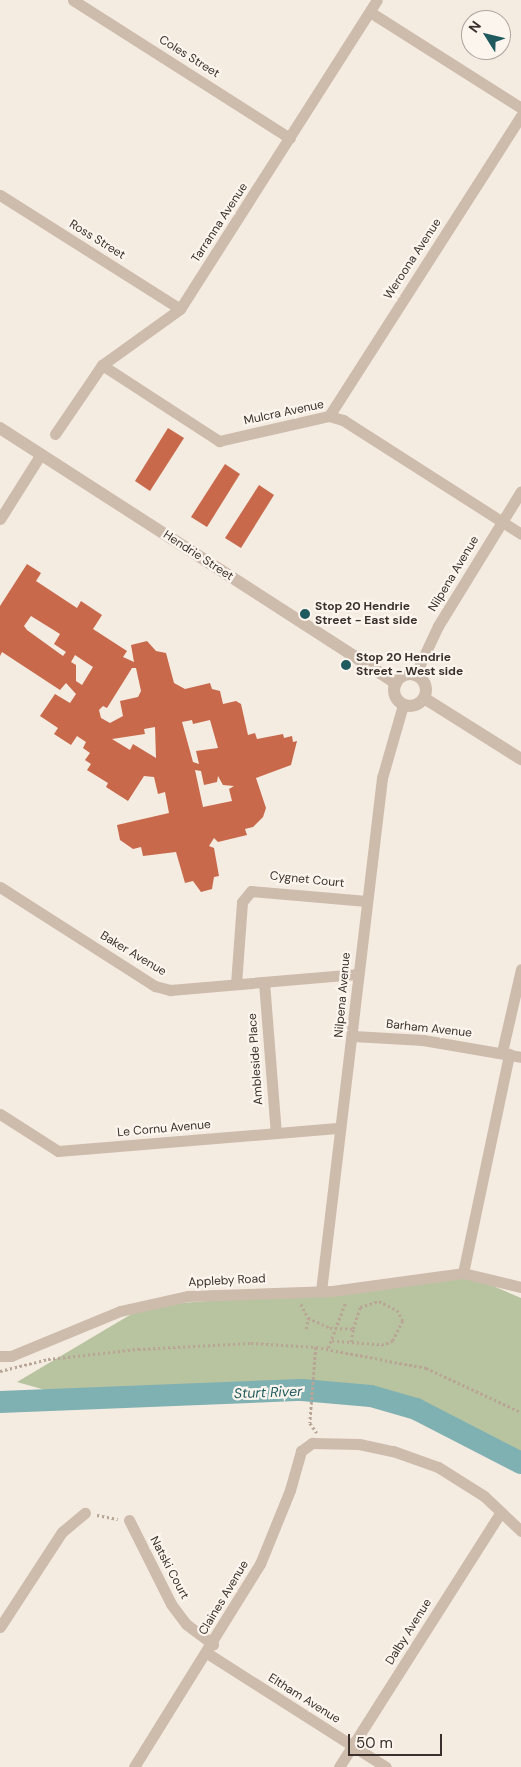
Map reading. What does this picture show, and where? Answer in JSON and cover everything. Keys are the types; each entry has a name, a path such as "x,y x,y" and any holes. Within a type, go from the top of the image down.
{"street":[{"name":"Coles Street","path":"73,0 290,138"},
{"name":"Tarranna Avenue","path":"55,434 102,365 180,309 378,0"},
{"path":"370,12 521,108"},
{"name":"Weroona Avenue","path":"329,416 521,116"},
{"name":"Ross Street","path":"0,195 180,309"},
{"name":"Mulcra Avenue","path":"102,365 219,441 329,416 343,420 521,534"},
{"name":"Hendrie Street","path":"0,428 396,683"},
{"path":"0,519 41,454"},
{"name":"Nilpena Avenue","path":"416,674 438,626 521,491"},
{"path":"416,674 426,685 424,698 417,705 403,705 395,694 396,683 404,675 416,674"},
{"path":"424,698 521,759"},
{"name":"Nilpena Avenue","path":"321,1291 353,1036 358,974 382,778 403,705"},
{"name":"Baker Avenue","path":"0,886 155,986 170,990 358,974"},
{"name":"Cygnet Court","path":"236,984 242,902 251,891 367,900"},
{"path":"463,1273 511,1054 521,969"},
{"name":"Ambleside Place","path":"264,982 276,1133"},
{"name":"Barham Avenue","path":"353,1036 424,1040 511,1054"},
{"name":"Le Cornu Avenue","path":"0,1114 58,1151 340,1128"},
{"name":"Appleby Road","path":"0,1356 11,1356 120,1312 188,1296 321,1291 463,1273 521,1287"},
{"path":"323,1442 393,1451 438,1467 484,1496 521,1531"},
{"name":"Claines Avenue","path":"134,1767 210,1649 260,1564 290,1490 301,1451 312,1443 323,1442"},
{"name":"Dalby Avenue","path":"340,1767 501,1512"},
{"path":"0,1627 62,1532 85,1513"},
{"name":"Natski Court","path":"129,1520 171,1604 186,1624 210,1649"},
{"name":"Eltham Avenue","path":"210,1649 386,1767"}],"path":[{"path":"328,1348 350,1288"},
{"path":"297,1293 308,1318 322,1327 353,1329"},
{"path":"330,1341 384,1345 393,1341 403,1321 397,1310 379,1301 360,1308 351,1342"},
{"path":"306,1328 308,1318"},
{"path":"0,1371 48,1359 138,1349 251,1343 316,1346 426,1368 521,1412"},
{"path":"316,1346 310,1423 323,1442"},
{"path":"85,1513 129,1520"}],"green space":[{"path":"463,1273 521,1298 521,1463 416,1409 371,1396 302,1390 77,1399 17,1382 145,1306 332,1291"}],"building":[{"path":"168,428 184,438 150,491 135,481"},
{"path":"225,464 240,474 207,527 191,517"},
{"path":"259,485 274,495 241,548 225,538"},
{"path":"27,564 41,573 36,581 77,608 81,601 102,615 93,629 127,651 123,657 134,662 131,645 147,641 156,651 166,653 174,683 185,689 210,683 212,689 220,691 223,704 236,701 241,704 248,735 255,733 257,739 283,734 284,738 292,736 293,742 297,741 291,765 256,778 266,808 263,817 253,827 245,829 247,835 218,842 214,838 209,846 214,848 219,876 214,877 212,889 201,892 193,881 185,883 176,852 143,856 141,847 133,849 120,840 117,825 169,813 165,792 158,794 154,777 144,776 128,801 106,787 108,783 87,770 91,764 85,760 90,753 83,748 86,742 77,736 71,745 54,734 58,728 40,716 55,694 70,703 76,694 66,683 60,690 2,652 0,656 0,606","holes":["31,616 60,634 54,644 66,652 63,656 24,626","75,655 93,667 82,685 76,681 76,665 71,662","132,668 136,668 141,691 138,697 120,701 123,716 110,723 101,718 99,710 103,706 107,708","192,720 193,724 210,720 218,748 196,751 199,764 193,762 182,722","155,727 156,758 133,744 130,750 112,739 145,734 144,729","195,770 201,771 204,785 217,782 218,776 223,785 234,786 229,789 232,801 203,807"]}],"waterway":[{"name":"Sturt River","path":"0,1402 302,1390 371,1396 416,1409 521,1463"}],"place":[{"name":"Stop 20 Hendrie Street - East side","path":"305,614"},
{"name":"Stop 20 Hendrie Street - West side","path":"346,665"}]}
